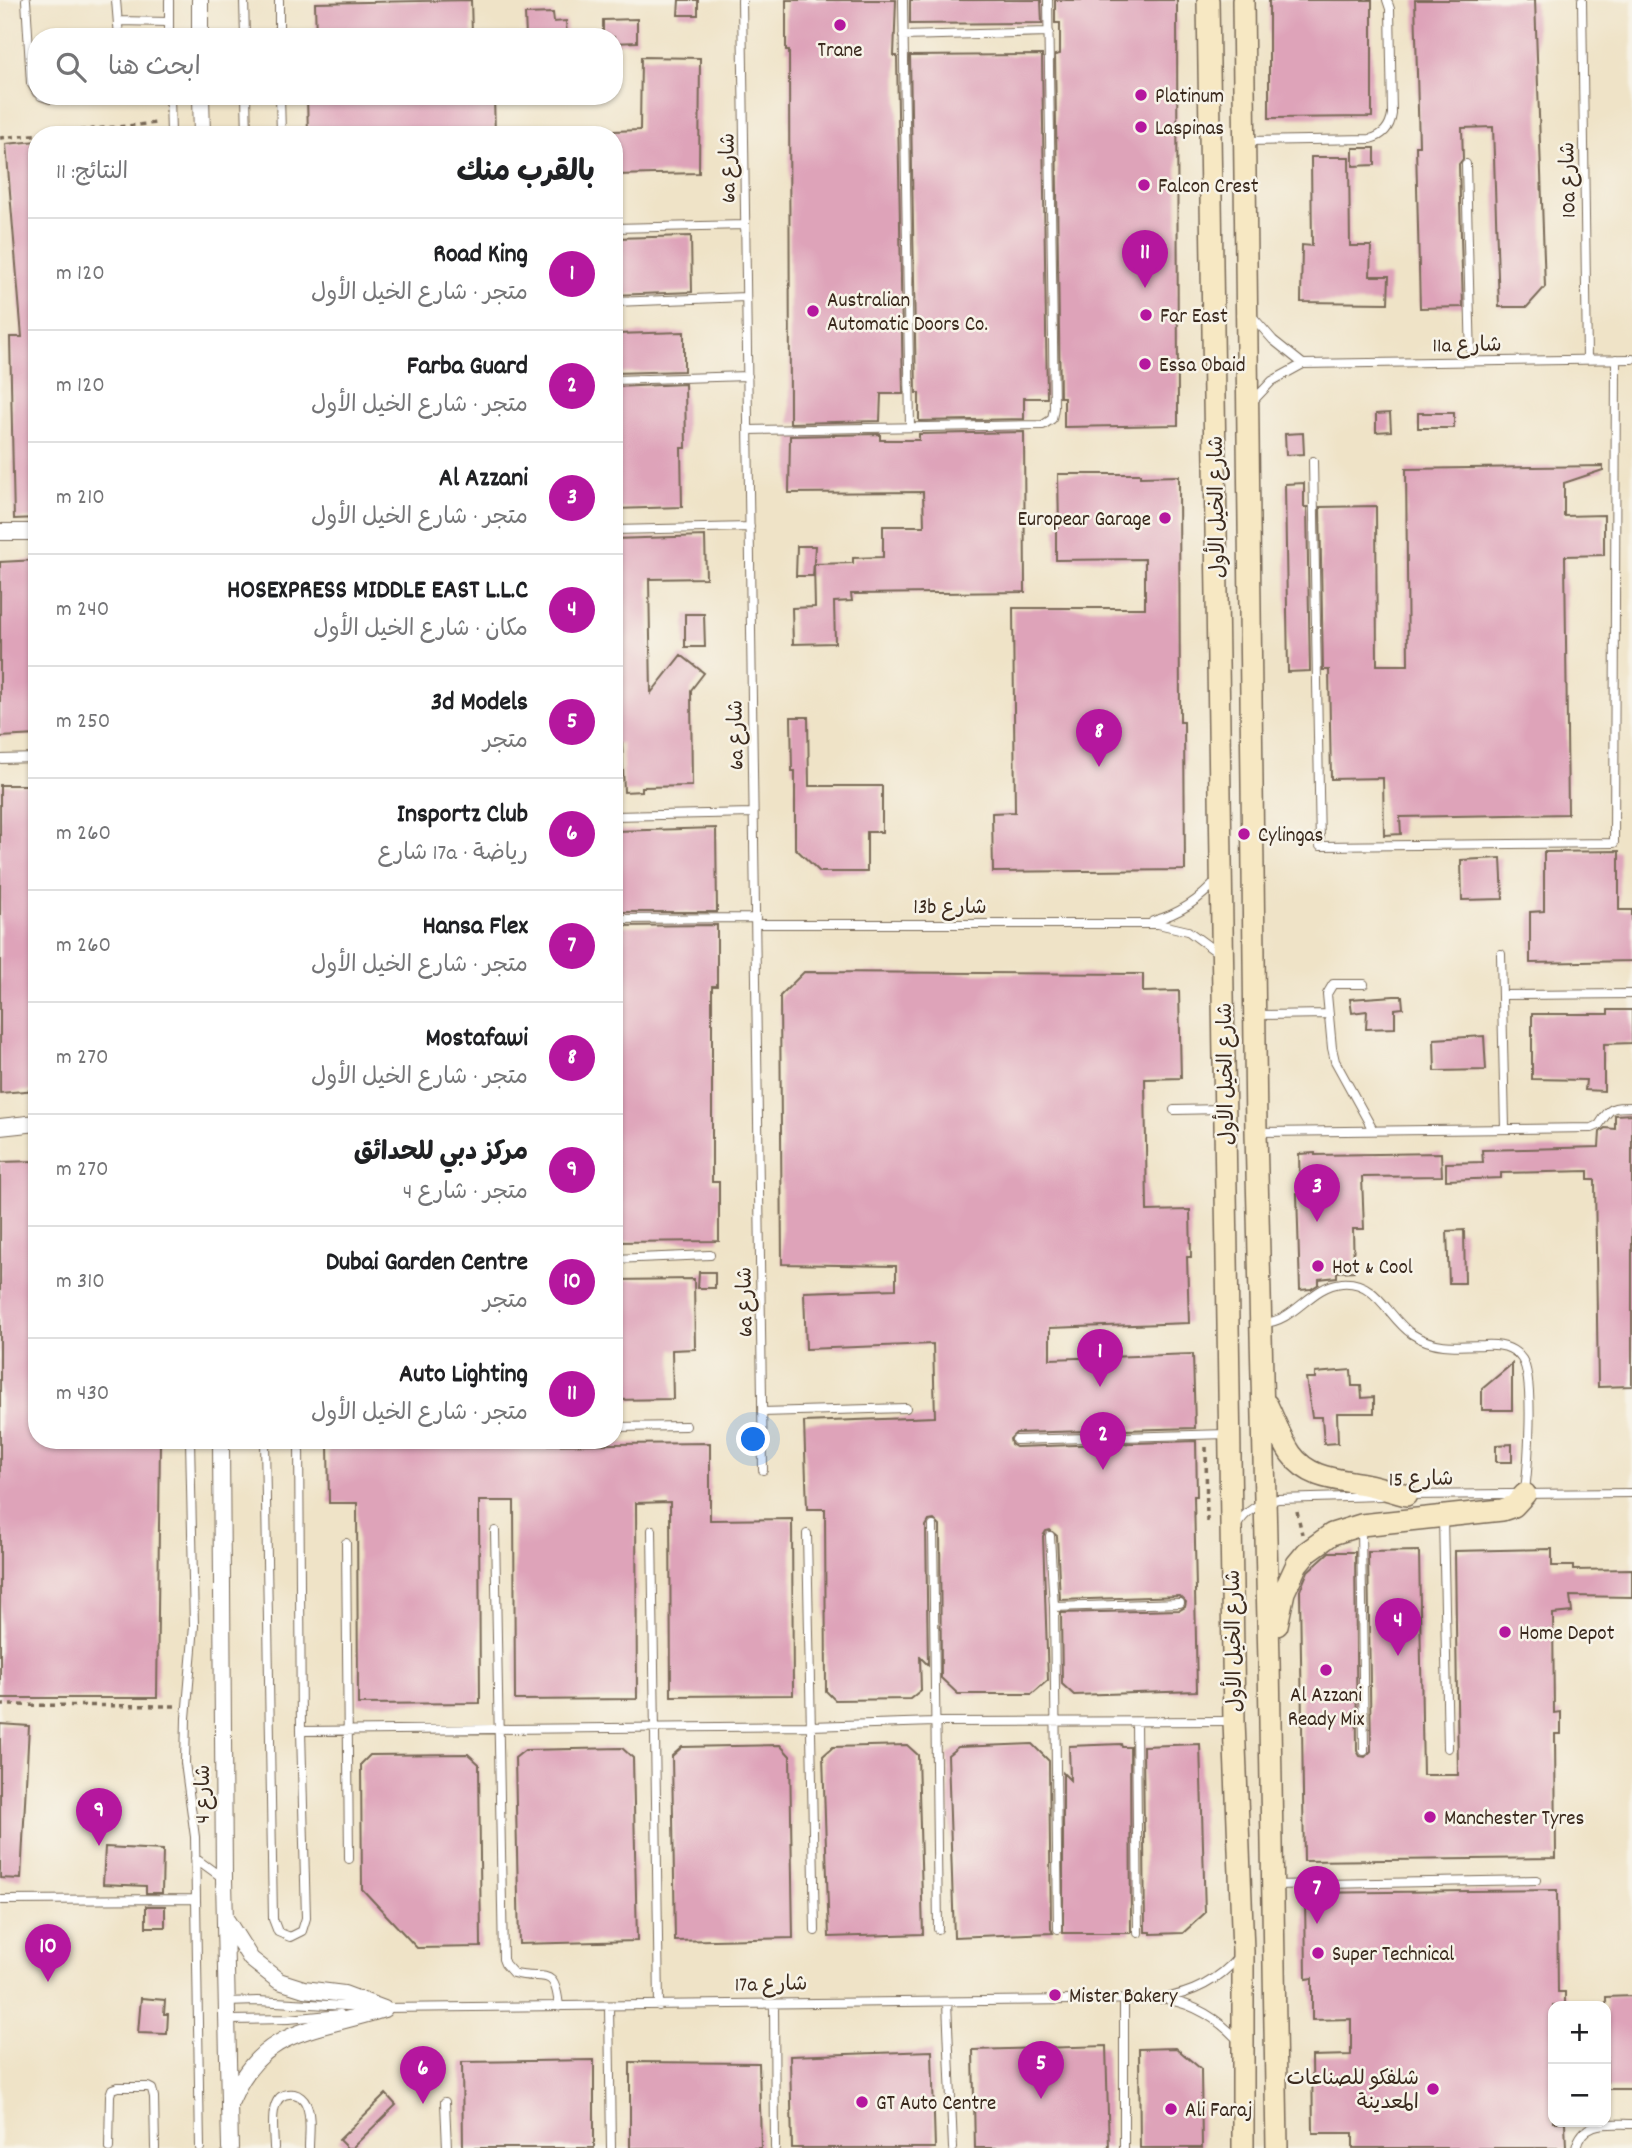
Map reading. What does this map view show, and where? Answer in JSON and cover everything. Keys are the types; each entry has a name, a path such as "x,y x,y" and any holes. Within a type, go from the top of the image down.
{"main road":[{"name":"شارع الخيل الأول","path":"1209,0 1234,1721 1243,1951 1243,2148"},
{"name":"شارع الخيل الأول","path":"1243,0 1256,1132 1264,1399 1277,2148"},
{"path":"1264,1399 1287,1447 1308,1471 1328,1479 1406,1495"},
{"path":"1269,1661 1284,1592 1297,1564 1307,1552 1332,1534 1361,1525 1508,1508 1525,1494"}],"street":[{"path":"200,0 200,28"},
{"path":"201,105 202,126"},
{"path":"0,533 28,532"},
{"path":"0,1119 28,1123"},
{"path":"0,1126 28,1123"},
{"name":"شارع 4","path":"221,1449 224,1879 230,2148"},
{"name":"17a شارع","path":"225,1918 251,1959 279,1982 304,1989 344,1994 384,2009"},
{"name":"17a شارع","path":"229,2106 252,2065 279,2041 300,2032 384,2009"}],"lane":[{"path":"26,0 28,33"},
{"path":"116,0 118,28"},
{"path":"169,0 169,28"},
{"path":"244,0 245,28"},
{"path":"279,0 279,28"},
{"name":"6a شارع","path":"742,0 763,1470"},
{"path":"903,0 909,428"},
{"path":"748,430 1048,423 1054,414 1048,0"},
{"path":"1245,141 1370,139 1383,133 1388,128 1392,114 1390,9 1387,0"},
{"name":"10a شارع","path":"1582,0 1587,359"},
{"path":"118,21 169,22"},
{"path":"904,36 1049,32"},
{"path":"170,105 171,126"},
{"path":"246,105 247,126"},
{"path":"280,105 281,126"},
{"path":"1466,164 1471,361"},
{"path":"623,229 745,225"},
{"path":"623,302 746,297"},
{"path":"1248,311 1273,340 1303,364"},
{"path":"1313,461 1320,846 1614,843 1616,359"},
{"name":"11a شارع","path":"1249,407 1272,381 1303,364 1632,359"},
{"path":"623,380 748,376"},
{"path":"623,530 750,527"},
{"path":"0,759 28,758"},
{"path":"623,816 753,813"},
{"name":"13b شارع","path":"1143,923 1186,907 1205,893 1220,876"},
{"name":"13b شارع","path":"623,919 1143,923 1173,926 1188,932 1207,943 1224,958"},
{"path":"1501,954 1505,1128"},
{"path":"1364,984 1336,983 1329,987 1327,994 1335,1061 1373,1130"},
{"path":"1502,995 1632,994"},
{"path":"1255,1015 1329,1014"},
{"path":"1256,1132 1592,1128 1600,1125 1605,1114 1612,1108 1632,1107"},
{"path":"1174,1110 1226,1109"},
{"path":"623,1259 710,1255"},
{"path":"1262,1323 1285,1318 1330,1286 1357,1284 1369,1290 1400,1324 1422,1340 1448,1346 1492,1344 1510,1348 1522,1360 1527,1376 1529,1446 1525,1494"},
{"path":"762,1412 906,1408"},
{"path":"623,1427 686,1426"},
{"path":"1016,1440 1230,1433"},
{"path":"190,1449 194,1626 186,1763 195,1837 200,2148"},
{"path":"265,1449 273,1919 278,1932 290,1937 302,1931 306,1918 301,1731 299,1449"},
{"name":"شارع 15","path":"1266,1502 1278,1499 1406,1495 1632,1493"},
{"path":"1231,1540 1234,1530 1247,1512 1266,1502"},
{"path":"1443,1517 1448,1748"},
{"path":"1361,1525 1364,1751"},
{"path":"933,1526 938,1929"},
{"path":"652,1530 659,2006"},
{"path":"495,1531 503,1959 513,1973 542,1975 551,1979 557,1988 559,2007"},
{"path":"807,1534 814,1931"},
{"path":"1051,1536 1058,1929"},
{"path":"346,1543 348,1859"},
{"path":"1054,1607 1180,1603"},
{"path":"301,1731 811,1726 935,1722 1234,1721"},
{"path":"1136,1722 1138,1933"},
{"path":"195,1858 224,1879"},
{"path":"1273,1885 1536,1880"},
{"path":"0,1900 195,1899"},
{"name":"17a شارع","path":"228,2020 289,2019 384,2009 1159,1998 1175,1996 1206,1984 1232,1964 1243,1951"},
{"name":"17a شارع","path":"1159,1998 1205,2013 1219,2021 1242,2044"},
{"path":"1124,1999 1124,2148"},
{"name":"17a شارع","path":"226,2002 315,2003 384,2009"},
{"path":"947,2002 953,2148"},
{"path":"774,2004 775,2148"},
{"path":"608,2006 611,2148"},
{"path":"109,2148 112,2089 148,2087 152,2089 155,2097 155,2148"},
{"path":"274,2148 275,2104 282,2096 292,2094 302,2098 308,2106 309,2148"},
{"path":"445,2102 447,2148"},
{"path":"1576,2148 1581,2134 1591,2126 1632,2124"}],"path":[{"path":"128,126 171,122"},
{"path":"0,138 28,135"},
{"path":"1206,1434 1207,1525"},
{"path":"0,1705 188,1706"}],"building":[{"path":"471,0 472,28 316,28 315,3"},
{"path":"679,0 698,0 698,15 678,15"},
{"path":"786,0 896,0 894,56 897,56 903,394 881,394 880,421 790,423 789,50 786,50"},
{"path":"910,0 1041,0 1042,23 910,24"},
{"path":"1055,0 1177,0 1178,425 1064,427 1064,397 1060,397 1055,55 1060,54 1060,23 1055,23"},
{"path":"1269,0 1372,0 1372,117 1269,118"},
{"path":"1415,0 1535,0 1545,287 1527,307 1499,307 1493,127 1462,128 1463,159 1459,164 1463,307 1420,308"},
{"path":"553,13 554,22 566,21 566,28 526,28 525,14"},
{"path":"637,19 637,42 623,43 623,28 603,28 603,20"},
{"path":"1042,55 1047,398 1024,398 1024,419 919,421 919,393 916,393 910,56"},
{"path":"641,57 700,58 699,173 623,175 623,131 640,130"},
{"path":"307,105 494,105 495,126 308,126"},
{"path":"28,142 28,518 14,519 10,337 22,337 6,144"},
{"path":"1353,148 1375,148 1375,165 1353,166"},
{"path":"1311,157 1349,157 1350,246 1371,246 1370,276 1389,276 1388,303 1301,302 1302,245 1312,246"},
{"path":"691,236 692,292 623,295 623,238"},
{"path":"684,332 684,371 623,373 623,334"},
{"path":"685,384 686,448 681,448 682,507 623,509 623,387"},
{"path":"1390,413 1391,431 1376,432 1376,414"},
{"path":"1418,413 1454,413 1454,428 1418,428"},
{"path":"1024,432 1025,592 851,594 852,601 834,602 835,643 793,644 792,608 815,607 814,564 853,563 853,558 883,557 883,526 924,526 923,492 789,493 790,436 880,434 880,440 919,440 919,434"},
{"path":"1303,433 1304,454 1286,455 1285,434"},
{"path":"1603,466 1603,470 1564,483 1564,516 1604,515 1604,555 1565,556 1568,814 1400,817 1401,834 1384,835 1383,778 1331,779 1329,670 1323,670 1320,507 1376,506 1377,665 1408,665 1406,469"},
{"path":"1058,474 1179,476 1180,722 1184,722 1185,870 993,872 992,813 1015,812 1013,608 1145,608 1145,559 1056,560 1056,528 1059,528"},
{"path":"1304,483 1304,507 1307,507 1310,671 1288,672 1285,484"},
{"path":"705,536 706,578 649,579 651,693 681,655 704,673 691,690 692,786 642,787 642,791 624,792 623,539"},
{"path":"797,546 815,546 813,576 796,576"},
{"path":"28,560 28,735 0,737 0,562"},
{"path":"685,614 704,614 705,647 685,647"},
{"path":"791,717 808,717 809,786 882,786 882,832 867,832 867,872 820,872 795,848 795,771 792,771"},
{"path":"0,785 28,785 28,1091 0,1093"},
{"path":"716,828 717,912 623,912 623,831"},
{"path":"1619,851 1619,910 1632,910 1632,961 1530,963 1530,912 1544,911 1544,852"},
{"path":"1501,858 1503,899 1462,900 1461,860"},
{"path":"717,925 717,986 712,986 712,1182 719,1182 719,1241 623,1242 623,926"},
{"path":"804,972 1143,974 1143,992 1179,991 1181,1078 1145,1079 1147,1211 1190,1210 1191,1257 1187,1257 1189,1323 1050,1328 1050,1359 1193,1354 1195,1428 1016,1433 1010,1439 1011,1444 1016,1447 1196,1441 1197,1496 1194,1496 1197,1691 1074,1695 1062,1684 1061,1613 1180,1610 1185,1607 1186,1602 1180,1596 1060,1600 1057,1536 1050,1530 1043,1536 1048,1680 1032,1694 958,1694 941,1678 940,1526 934,1520 929,1521 926,1526 928,1665 920,1657 921,1690 910,1699 835,1700 826,1691 825,1509 807,1509 804,1422 935,1417 933,1344 806,1349 804,1292 896,1289 896,1266 782,1264 780,996"},
{"path":"1402,996 1403,1008 1395,1009 1395,1028 1366,1029 1367,1011 1352,1013 1350,999"},
{"path":"1608,1010 1632,1010 1632,1043 1604,1044 1604,1091 1585,1090 1586,1080 1532,1079 1532,1014 1608,1014"},
{"path":"1484,1036 1486,1070 1435,1071 1434,1039"},
{"path":"1632,1114 1632,1386 1598,1387 1595,1180 1588,1180 1588,1171 1501,1173 1501,1178 1446,1180 1446,1163 1483,1162 1482,1150 1599,1147 1600,1132 1605,1128 1615,1129 1615,1115"},
{"path":"1441,1153 1442,1176 1362,1177 1364,1229 1353,1229 1354,1271 1337,1272 1337,1277 1319,1279 1319,1284 1311,1289 1300,1290 1297,1193 1300,1193 1299,1154"},
{"path":"28,1161 28,1449 160,1449 157,1698 0,1698 0,1162"},
{"path":"1464,1230 1465,1283 1449,1283 1447,1231"},
{"path":"699,1272 715,1272 715,1288 698,1288"},
{"path":"694,1279 695,1349 672,1350 673,1399 623,1400 623,1280"},
{"path":"1512,1364 1512,1410 1482,1410 1482,1389"},
{"path":"1351,1370 1352,1386 1361,1386 1362,1398 1374,1397 1374,1413 1337,1413 1338,1443 1324,1444 1322,1417 1312,1417 1306,1378 1315,1378 1315,1373"},
{"path":"710,1443 710,1520 792,1519 793,1695 671,1696 670,1502 636,1503 637,1699 515,1700 514,1501 479,1501 480,1703 358,1704 357,1503 329,1503 328,1449 623,1449 623,1444"},
{"path":"1512,1444 1512,1462 1496,1462 1496,1445"},
{"path":"1552,1549 1552,1566 1573,1566 1573,1570 1632,1569 1632,1597 1570,1596 1572,1612 1553,1614 1554,1713 1561,1712 1561,1734 1555,1734 1556,1858 1304,1861 1300,1590 1308,1571 1329,1552 1355,1552 1357,1751 1360,1756 1365,1757 1371,1751 1368,1552 1419,1551 1423,1775 1458,1775 1455,1551"},
{"path":"0,1724 29,1726 21,1879 0,1878"},
{"path":"1032,1744 1049,1761 1053,1933 954,1937 948,1755 958,1747"},
{"path":"1121,1744 1122,1747 1130,1747 1131,1933 1063,1933 1063,1773 1070,1780 1069,1746"},
{"path":"1200,1744 1205,1913 1183,1933 1151,1934 1145,1932 1143,1746"},
{"path":"780,1745 790,1756 793,1938 675,1941 672,1756 682,1747"},
{"path":"907,1745 918,1755 923,1934 829,1937 823,1756 833,1747"},
{"path":"622,1748 633,1758 637,1941 519,1944 515,1758 525,1750"},
{"path":"468,1754 479,1764 481,1947 417,1948 362,1889 361,1764 370,1755"},
{"path":"105,1847 163,1850 162,1893 146,1893 146,1886 103,1884"},
{"path":"1557,1890 1558,1992 1565,1992 1565,2001 1548,2001 1548,2127 1565,2127 1566,2148 1353,2148 1353,2133 1313,2133 1312,2056 1351,2055 1351,2019 1312,2020 1312,1978 1306,1979 1305,1893"},
{"path":"146,1906 165,1906 165,1927 146,1927"},
{"path":"1632,1996 1632,2089 1611,2089 1611,2001 1606,2001 1606,1997"},
{"path":"141,1998 165,2000 164,2014 168,2014 167,2034 138,2033"},
{"path":"1106,2046 1109,2148 975,2148 973,2050"},
{"name":"Ali Faraj","path":"1176,2048 1201,2069 1202,2148 1140,2148 1139,2049"},
{"name":"GT Auto Centre","path":"932,2051 935,2148 792,2148 790,2056"},
{"path":"594,2060 594,2148 463,2148 462,2062"},
{"path":"630,2062 759,2063 761,2148 630,2148"},
{"path":"386,2094 396,2105 352,2148 347,2148 339,2140"}],"place":[{"name":"Trane","path":"840,25"},
{"name":"Platinum","path":"1141,95"},
{"name":"Laspinas","path":"1141,127"},
{"name":"Falcon Crest","path":"1144,185"},
{"name":"Auto Lighting","path":"1145,288"},
{"name":"Australian Automatic Doors Co.","path":"813,311"},
{"name":"Far East","path":"1146,315"},
{"name":"Essa Obaid","path":"1145,364"},
{"name":"Europear Garage","path":"1165,518"},
{"name":"Mostafawi","path":"1099,767"},
{"name":"Cylingas","path":"1244,834"},
{"name":"Al Azzani","path":"1317,1222"},
{"name":"Hot & Cool","path":"1318,1266"},
{"name":"Road King","path":"1100,1387"},
{"name":"Farba Guard","path":"1103,1470"},
{"name":"Home Depot","path":"1505,1632"},
{"name":"HOSEXPRESS MIDDLE EAST L.L.C","path":"1398,1656"},
{"name":"Al Azzani Ready Mix","path":"1326,1670"},
{"name":"Manchester Tyres","path":"1430,1817"},
{"name":"مركز دبي للحدائق","path":"99,1846"},
{"name":"Hansa Flex","path":"1317,1924"},
{"name":"Super Technical","path":"1318,1953"},
{"name":"Dubai Garden Centre","path":"48,1982"},
{"name":"Mister Bakery","path":"1055,1995"},
{"name":"شلفكو للصناعات المعدينة","path":"1433,2089"},
{"name":"3d Models","path":"1041,2099"},
{"name":"GT Auto Centre","path":"862,2102"},
{"name":"Insportz Club","path":"423,2104"},
{"name":"Ali Faraj","path":"1171,2109"}]}
